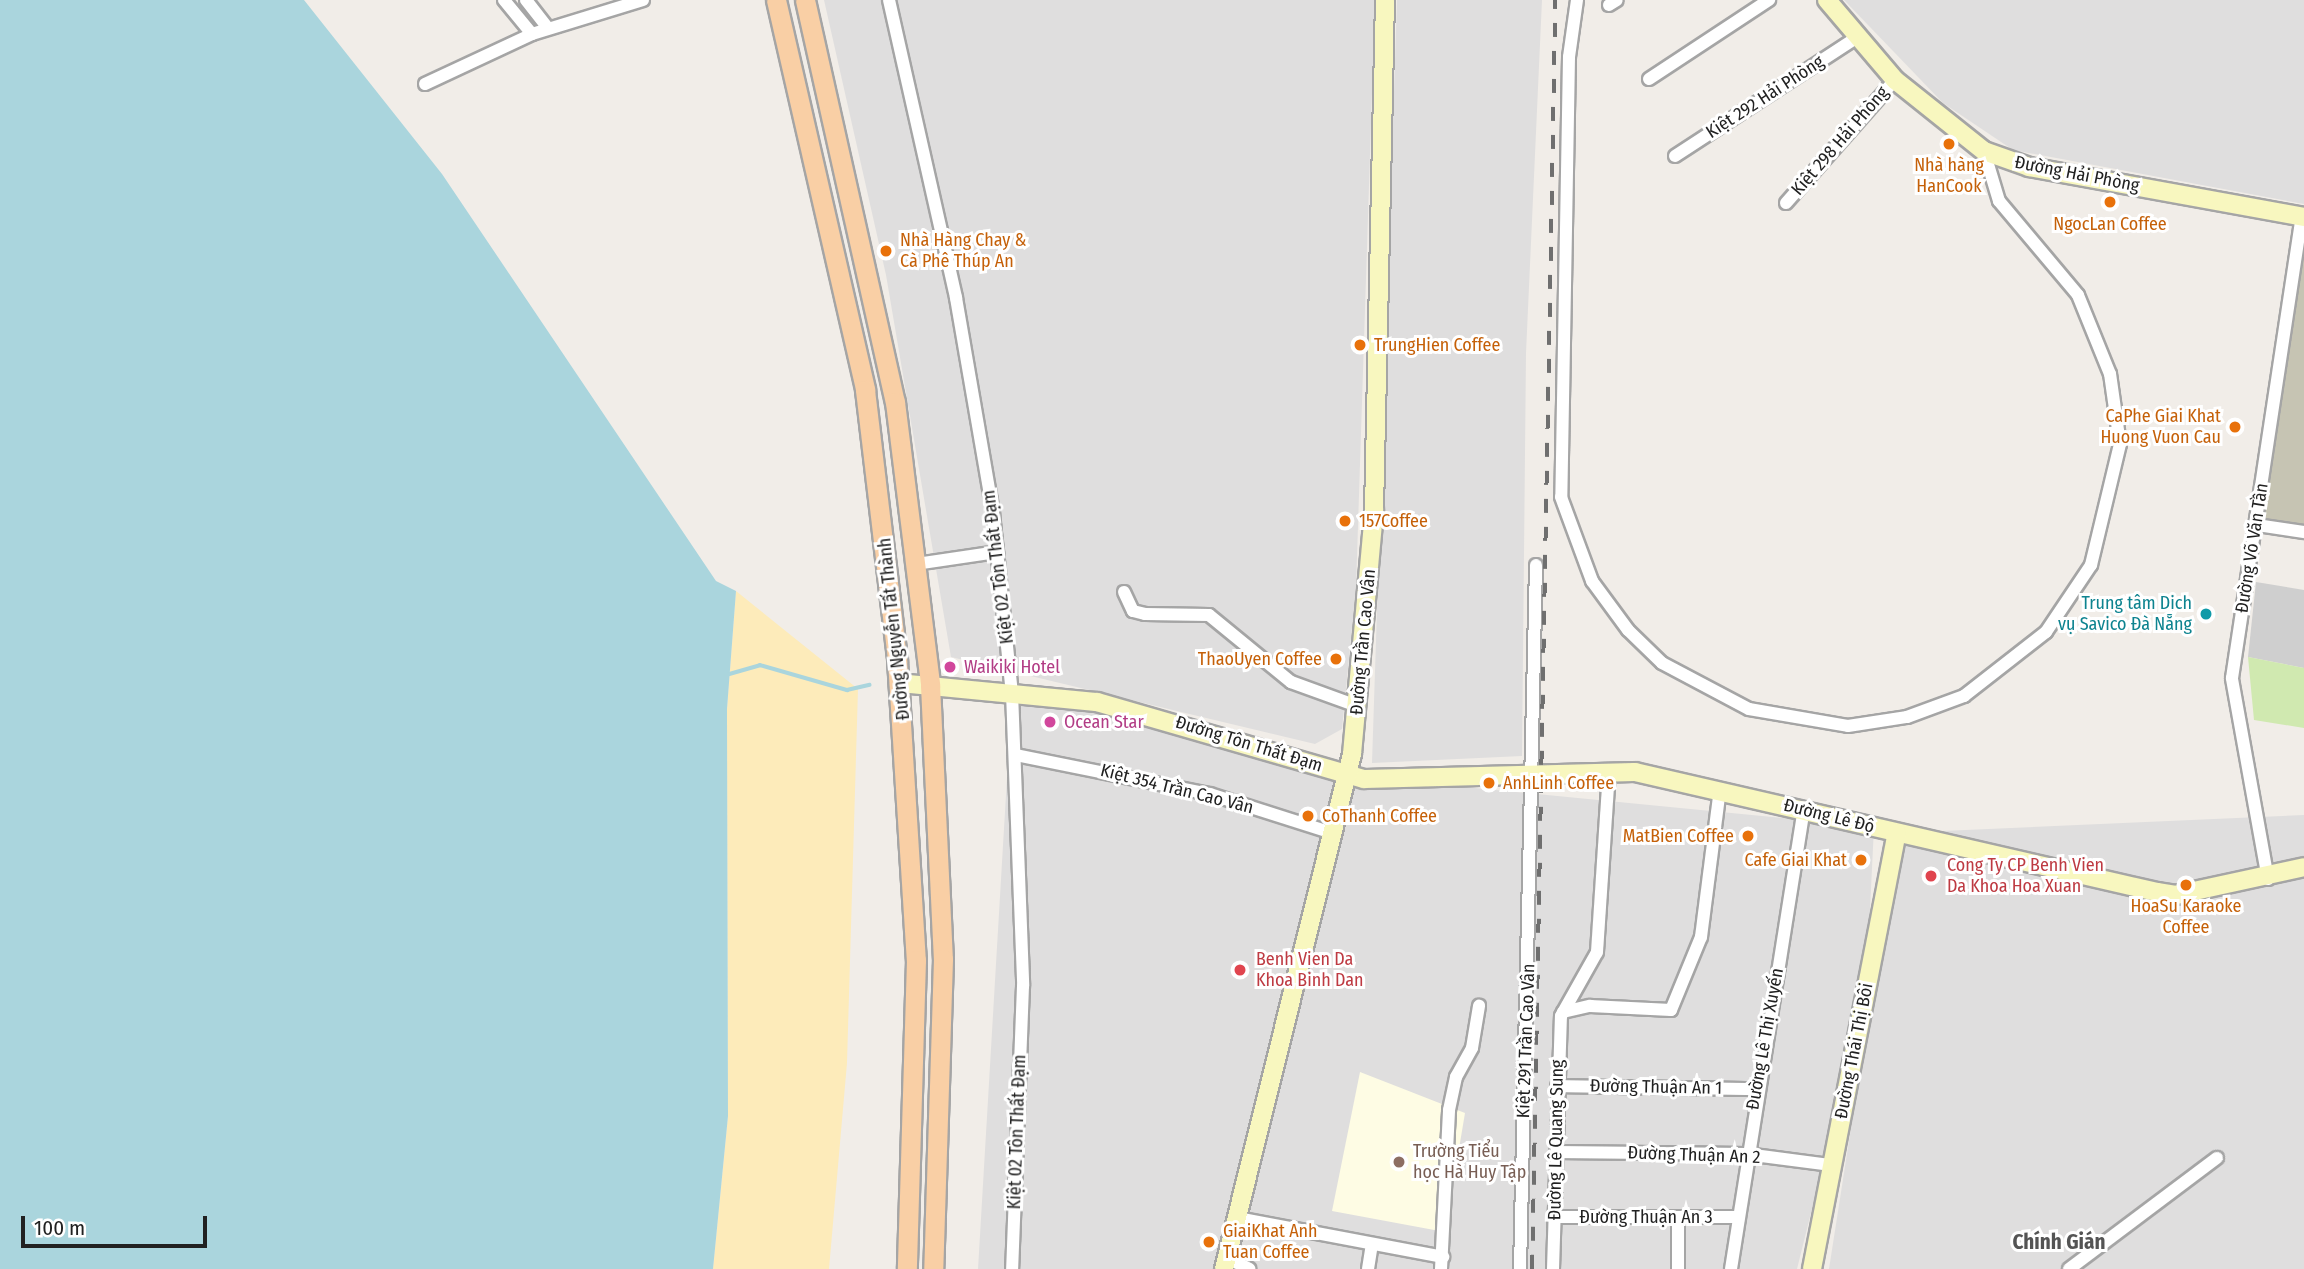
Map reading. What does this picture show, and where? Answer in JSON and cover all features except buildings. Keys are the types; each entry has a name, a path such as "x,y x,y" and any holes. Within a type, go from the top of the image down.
{"main road":[{"name":"Đường Nguyễn Tất Thành","path":"776,0 865,390 900,683 916,960 913,1153 907,1269"},
{"name":"Đường Nguyễn Tất Thành","path":"805,0 895,402 930,685 943,959 940,1154 933,1269"},
{"path":"826,216 853,208"},
{"path":"913,1153 940,1154"}],"street":[{"path":"504,0 532,34"},
{"path":"526,0 548,29"},
{"path":"425,83 532,34 643,0"},
{"name":"Kiệt 02 Tôn Thất Đạm","path":"889,0 956,298 998,552 1012,693 1023,986 1012,1269"},
{"name":"Đường Trần Cao Vân","path":"1225,1263 1349,775 1374,511 1385,0"},
{"path":"1577,0 1570,57 1561,497 1592,581 1628,631 1662,663 1749,709 1801,723 1860,725 1964,696 2042,636 2091,565 2120,444 2110,374 2078,295 1999,201 1984,151"},
{"path":"1649,79 1769,0"},
{"name":"Đường Hải Phòng","path":"1827,0 1856,38 1895,80 1984,151 2029,167 2303,216"},
{"name":"Kiệt 292 Hải Phòng","path":"1675,156 1856,38"},
{"name":"Kiệt 298 Hải Phòng","path":"1786,203 1895,80"},
{"name":"Đường Võ Văn Tần","path":"2268,879 2232,678 2303,216"},
{"path":"2257,525 2304,532"},
{"path":"916,564 998,552"},
{"name":"Kiệt 291 Trần Cao Vân","path":"1520,1269 1536,565"},
{"path":"1124,592 1133,611 1145,614 1209,615 1291,682 1357,706"},
{"name":"Đường Tôn Thất Đạm","path":"900,683 1012,693 1148,712 1349,775"},
{"name":"Kiệt 354 Trần Cao Vân","path":"1016,755 1210,794 1335,834"},
{"name":"Đường Lê Độ","path":"1349,775 1609,772 1720,789 1897,833 2157,892 2268,879 2304,867"},
{"name":"Đường Lê Quang Sung","path":"1553,1269 1556,1086 1563,1012 1597,952 1609,772"},
{"path":"1563,1012 1590,1006 1671,1010 1701,937 1720,789"},
{"name":"Đường Lê Thị Xuyến","path":"1731,1269 1756,1089 1804,810"},
{"name":"Đường Thái Thị Bôi","path":"1812,1269 1897,833"},
{"path":"1237,1218 1372,1244 1442,1263 1450,1100 1472,1048 1479,1006"},
{"name":"Đường Thuận An 1","path":"1556,1086 1756,1089"},
{"name":"Đường Thuận An 2","path":"1556,1152 1746,1154 1831,1165"},
{"path":"2069,1269 2217,1158"},
{"name":"Đường Thuận An 3","path":"1554,1217 1737,1217"},
{"path":"1678,1217 1678,1269"},
{"path":"1368,1269 1372,1244"},
{"path":"1225,1263 1250,1269"}],"shaded area":[{"path":"824,0 1375,0 1356,588 1342,729 1315,744 951,657 886,275"},
{"path":"1397,0 1542,0 1526,353 1522,756 1372,763"},
{"path":"1844,0 2304,0 2304,204 2013,150 1943,103"},
{"path":"2304,217 2304,532 2257,525"},
{"path":"2256,582 2304,590 2304,668 2248,657"},
{"path":"1012,693 1373,778 1874,827 1866,992 1797,1269 978,1269"},
{"path":"2304,815 2304,1269 1829,1269 1897,833"},
{"name":"Trường Tiểu học Hà Huy Tập","path":"1360,1072 1465,1113 1445,1232 1332,1211"}],"green space":[{"path":"2248,657 2304,668 2304,728 2254,720"}],"sand":[{"path":"736,591 858,689 847,1063 829,1269 713,1269 728,1116 727,709"}],"water":[{"path":"0,0 304,0 442,174 716,581 736,591 727,709 728,1116 713,1269 0,1269"}],"waterway":[{"path":"726,675 760,665 847,690 869,685"}],"railway":[{"path":"1532,1269 1555,0"}],"place":[{"name":"Nhà hàng HanCook","path":"1949,144"},
{"name":"NgocLan Coffee","path":"2110,202"},
{"name":"Nhà Hàng Chay & Cà Phê Thúp An","path":"886,251"},
{"name":"TrungHien Coffee","path":"1360,345"},
{"name":"CaPhe Giai Khat Huong Vuon Cau","path":"2235,427"},
{"name":"157Coffee","path":"1345,521"},
{"name":"Trung tâm Dịch vụ Savico Đà Nẵng","path":"2206,614"},
{"name":"ThaoUyen Coffee","path":"1336,659"},
{"name":"Waikiki Hotel","path":"950,667"},
{"name":"Ocean Star","path":"1050,722"},
{"name":"AnhLinh Coffee","path":"1489,783"},
{"name":"CoThanh Coffee","path":"1308,816"},
{"name":"MatBien Coffee","path":"1748,836"},
{"name":"Cafe Giai Khat","path":"1861,860"},
{"name":"Cong Ty CP Benh Vien Da Khoa Hoa Xuan","path":"1931,876"},
{"name":"HoaSu Karaoke Coffee","path":"2186,885"},
{"name":"Benh Vien Da Khoa Binh Dan","path":"1240,970"},
{"name":"Trường Tiểu học Hà Huy Tập","path":"1399,1162"},
{"name":"GiaiKhat Anh Tuan Coffee","path":"1209,1242"}],"district":[{"name":"Chính Gián","path":"2059,1242"}]}
